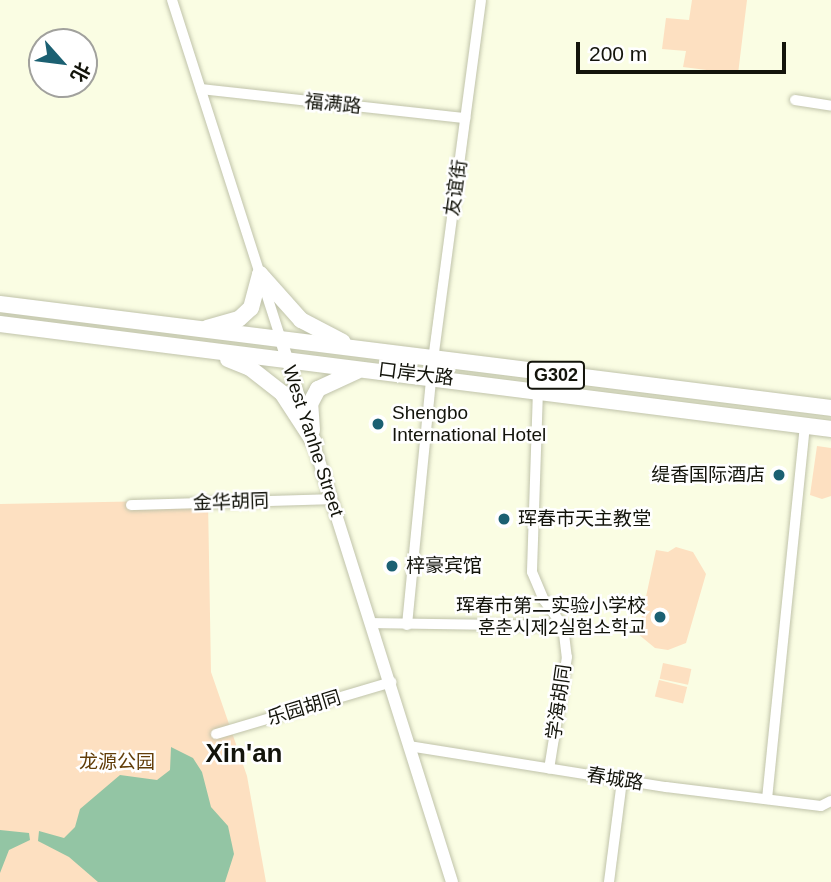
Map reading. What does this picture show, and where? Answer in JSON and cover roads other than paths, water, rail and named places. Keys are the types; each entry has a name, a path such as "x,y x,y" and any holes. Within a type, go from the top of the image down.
{"highway":[{"path":"200,330 245,315 256,302 260,274"},
{"path":"260,274 286,307 311,327 365,351"},
{"name":"口岸大路","path":"0,304 365,351 538,390 831,429"},
{"name":"口岸大路","path":"0,324 288,361 367,368 433,368 831,408"},
{"path":"200,350 257,372 289,400 314,442"},
{"path":"314,442 309,413 318,389 330,380 367,368"}],"main road":[{"name":"West Yanhe Street","path":"281,340 452,882"}],"street":[{"name":"West Yanhe Street","path":"172,0 281,340"},
{"name":"友谊街","path":"407,625 433,368 481,0"},
{"name":"福满路","path":"201,89 465,118"},
{"path":"795,100 831,106"},
{"name":"学海胡同","path":"538,390 533,572 544,600 563,626 567,657 549,769"},
{"path":"767,799 805,425"},
{"name":"金华胡同","path":"131,505 331,499"},
{"path":"372,623 563,626"},
{"name":"乐园胡同","path":"216,734 391,682"},
{"name":"春城路","path":"409,746 622,781 767,799 826,803 831,815"},
{"path":"609,882 622,781"}],"place":[{"name":"Shengbo International Hotel","path":"378,424"},
{"name":"缇香国际酒店","path":"779,475"},
{"name":"珲春市天主教堂","path":"504,519"},
{"name":"梓豪宾馆","path":"392,566"},
{"name":"珲春市第二实验小学校 훈춘시제2실험소학교","path":"660,617"}],"district":[{"name":"Xin'an","path":"244,754"}],"park label":[{"name":"龙源公园","path":"117,762"}]}
